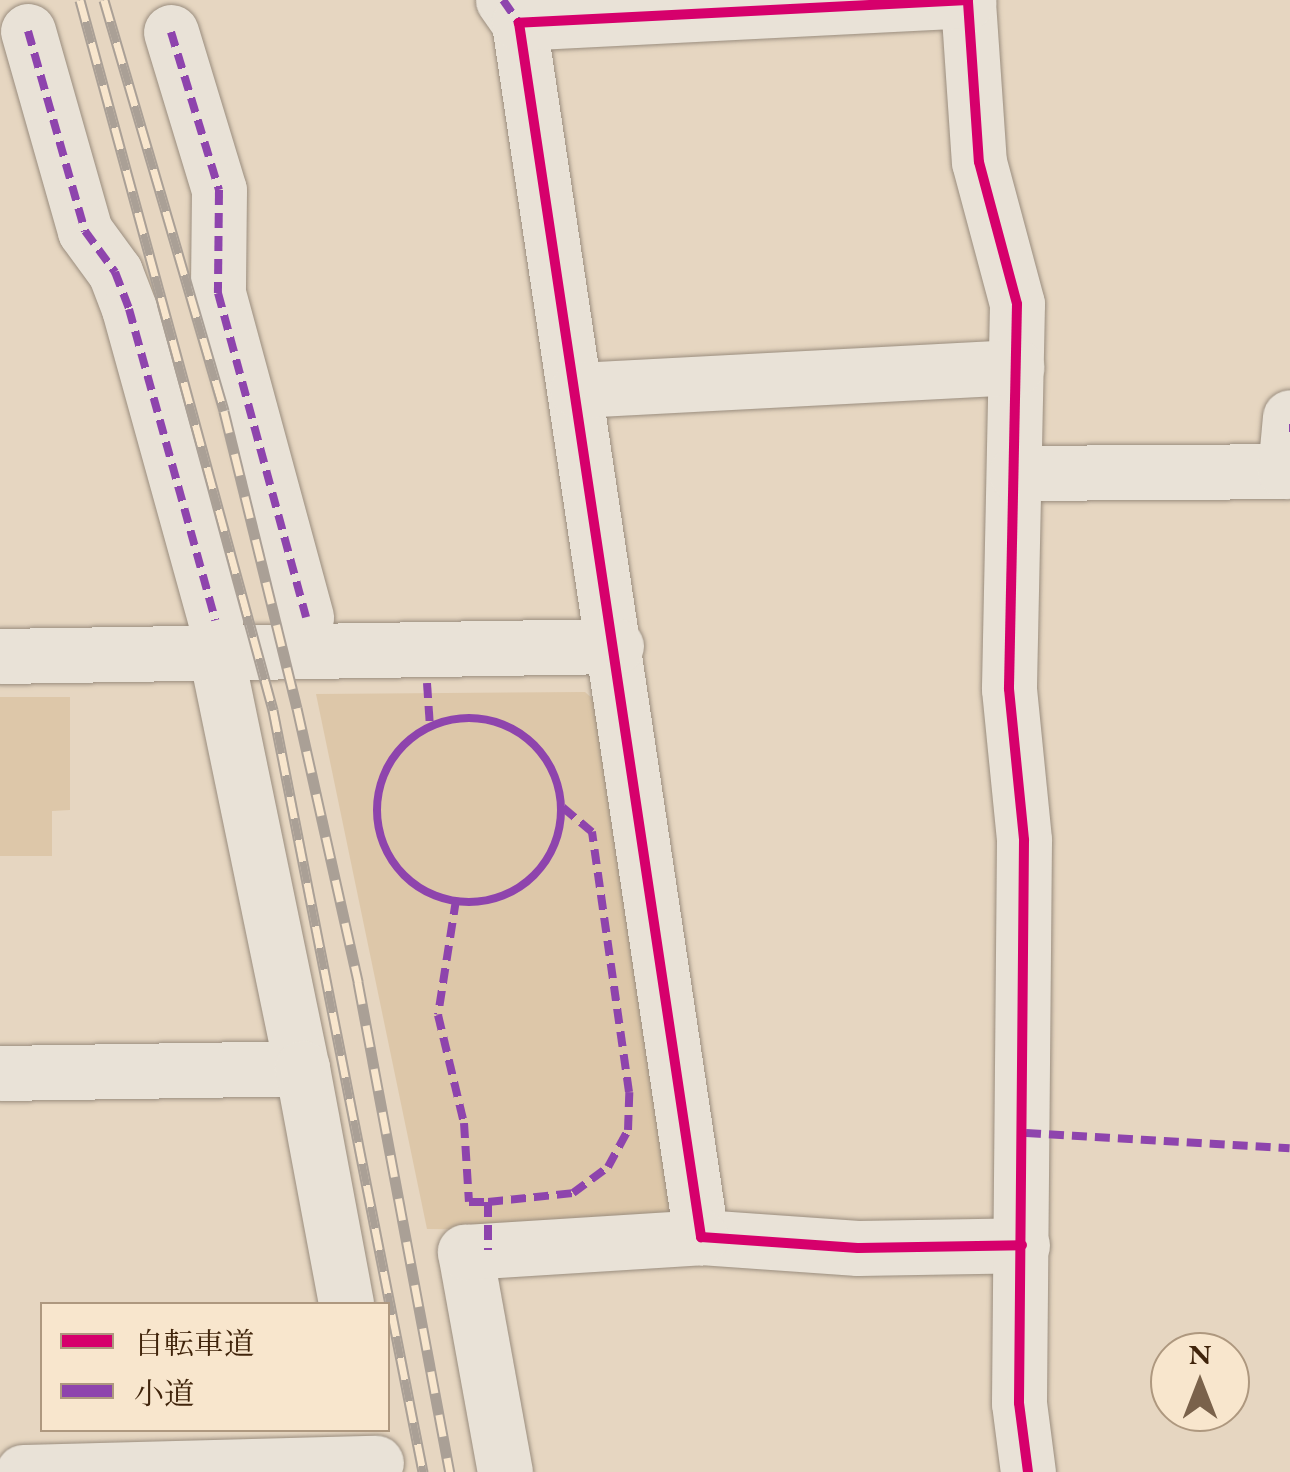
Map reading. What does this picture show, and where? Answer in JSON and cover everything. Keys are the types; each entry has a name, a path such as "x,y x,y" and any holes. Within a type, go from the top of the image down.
{"street":[{"path":"701,1236 616,646 511,11 968,1 979,162 1017,304 1009,689 1024,840 1019,1403 1028,1472"},
{"path":"28,32 85,231 114,272 129,309 215,637 346,1302"},
{"path":"170,32 218,190 218,293 306,618"},
{"path":"576,390 1016,367"},
{"path":"1016,473 1285,471 1290,418"},
{"path":"0,656 215,637 616,646"},
{"path":"0,1073 302,1068"},
{"path":"506,1472 465,1252 701,1236 858,1248 1022,1245"},
{"path":"23,1472 375,1455"}],"shaded area":[{"path":"585,692 606,711 684,1205 662,1232 427,1229 316,694"},
{"path":"0,697 70,697 70,810 52,811 52,856 0,856"}],"railway":[{"path":"80,0 273,710 390,1302"},
{"path":"104,0 224,411 297,708 358,982 450,1472"},
{"path":"390,1304 423,1472"}],"marked path":[{"path":"503,0 519,23"},
{"path":"28,31 85,231 115,272 129,309 215,620"},
{"path":"171,32 219,190 218,293 306,617"},
{"path":"427,683 430,727"},
{"path":"469,718 504,725 534,745 554,775 561,810 554,845 534,875 504,895 469,902 434,895 404,875 384,845 377,810 384,775 404,745 434,725 469,718"},
{"path":"488,1202 573,1193 608,1167 628,1130 629,1092 592,832 562,807"},
{"path":"456,900 438,1015 464,1123 469,1202 488,1202 488,1250"},
{"path":"1026,1133 1290,1148"}],"cycle path":[{"path":"968,0 519,23 701,1237 858,1248 1022,1245"},
{"path":"968,2 979,162 1017,304 1009,689 1024,840 1019,1403 1028,1472"}]}
